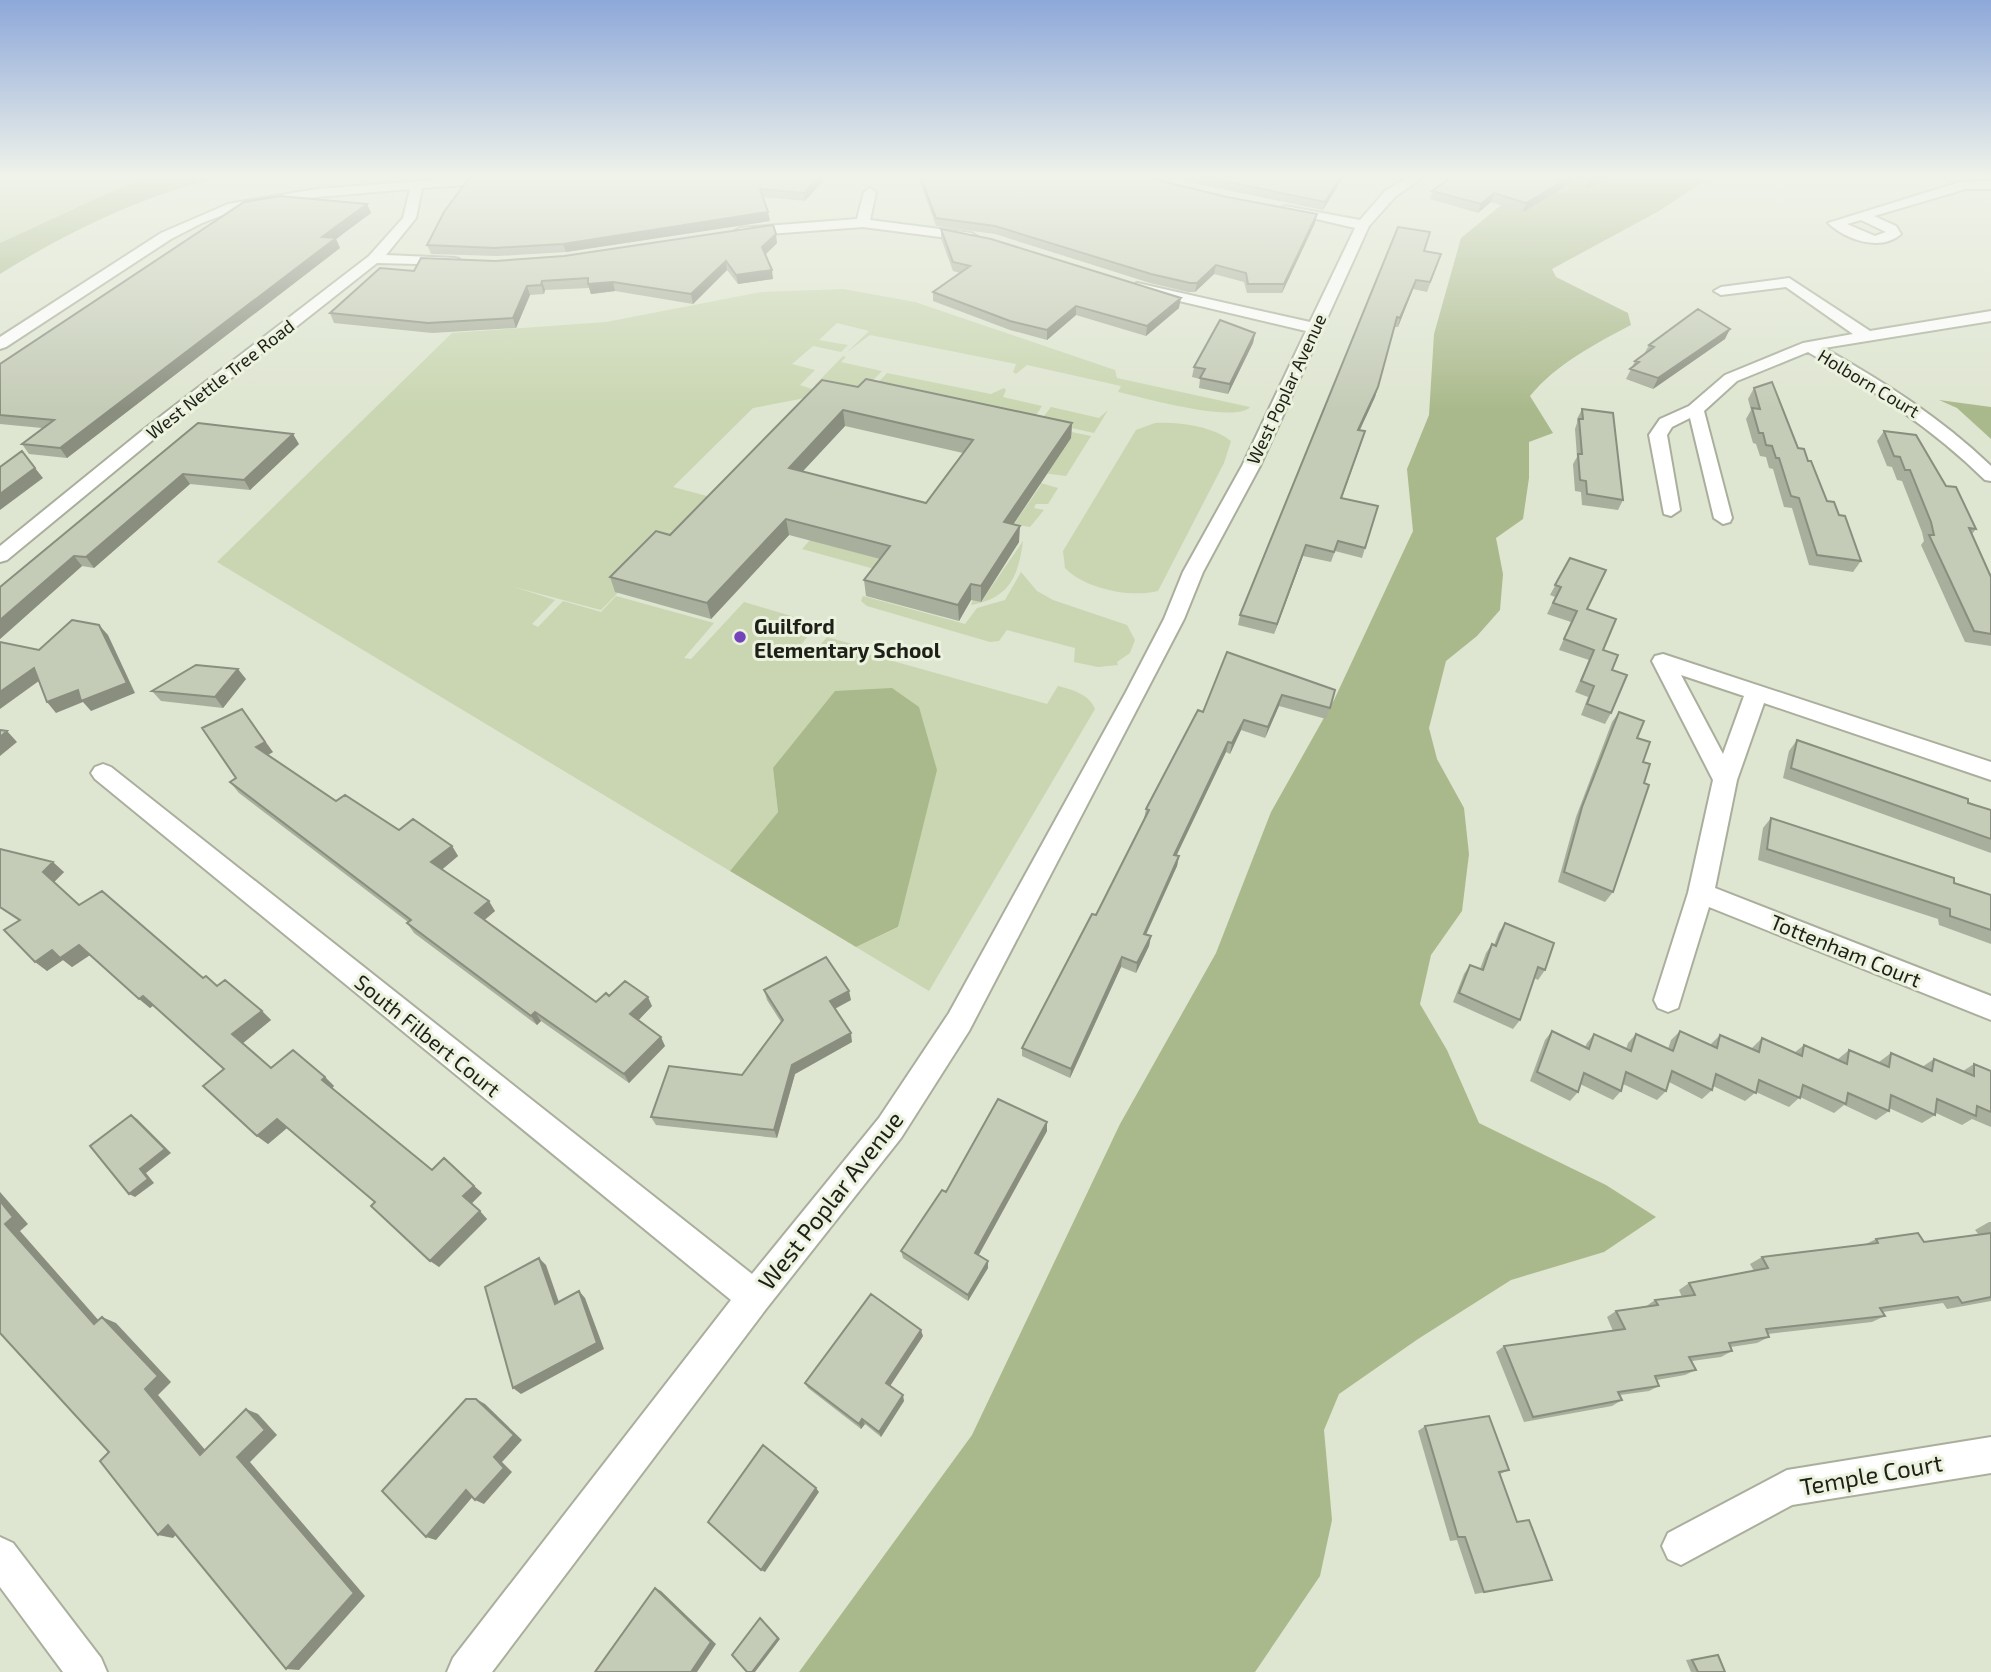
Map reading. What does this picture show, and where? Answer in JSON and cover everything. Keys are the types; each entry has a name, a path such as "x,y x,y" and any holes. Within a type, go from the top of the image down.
{"street":[{"path":"0,344 138,254"},
{"name":"West Nettle Tree Road","path":"0,556 149,434 379,254"},
{"name":"West Poplar Avenue","path":"467,1672 754,1297 890,1128 959,1022 1137,692 1174,619 1192,572 1251,466 1349,254"},
{"path":"374,259 464,262"},
{"path":"1122,282 1314,328"},
{"path":"1721,291 1789,282 1865,335"},
{"path":"1671,510 1658,435 1666,423 1695,410 1731,378 1809,346 1991,316"},
{"name":"Holborn Court","path":"1809,346 1912,406 1964,448 1991,475"},
{"path":"1695,410 1701,423 1723,518"},
{"path":"1725,779 1664,661 1991,771"},
{"path":"1668,1000 1701,893 1725,779 1757,692"},
{"name":"South Filbert Court","path":"103,773 754,1297"},
{"name":"Tottenham Court","path":"1701,893 1991,1008"},
{"name":"Temple Court","path":"1681,1546 1787,1488 1991,1455"},
{"path":"0,1556 87,1672"}],"green space":[{"path":"0,254 34,254 0,274"},
{"path":"1456,254 1580,254 1552,269 1556,277 1628,313 1631,325 1564,364 1530,396 1553,433 1529,442 1529,478 1523,519 1496,538 1503,574 1500,610 1477,636 1446,661 1429,728 1437,759 1464,808 1469,854 1462,911 1431,955 1420,1004 1447,1050 1479,1123 1606,1185 1656,1217 1604,1252 1511,1280 1418,1339 1339,1394 1324,1430 1332,1520 1320,1576 1255,1672 799,1672 972,1435 1120,1124 1216,953 1271,812 1334,700 1413,531 1407,469 1429,415 1434,334"},
{"name":"Guilford Elementary School","path":"843,289 915,302 1115,370 1117,378 1250,407 1227,413 1187,408 1118,392 1121,386 1027,365 1016,374 1013,372 1016,364 870,335 846,353 869,331 837,323 819,340 848,345 841,352 813,346 792,364 815,370 800,385 826,394 753,408 673,487 722,500 680,533 663,529 677,533 601,610 514,587 555,600 532,624 538,627 563,601 601,612 616,596 714,623 684,658 691,659 744,602 811,622 818,629 811,632 801,645 816,650 827,637 866,648 864,653 1047,704 1058,686 1085,696 1095,709 929,991 856,947 899,927 773,768 778,812 730,871 217,562 452,333 606,322 761,292"},
{"path":"843,356 846,357 841,362 882,371 857,397 820,389 815,385"},
{"path":"887,373 991,394 1004,388 1006,390 1003,397 1042,406 1033,420 875,386"},
{"path":"1939,400 1991,407 1991,439 1957,408"},
{"path":"1051,407 1099,418 1108,410 1094,433 1040,421"},
{"path":"1155,423 1195,426 1223,436 1231,441 1224,463 1158,591 1122,592 1096,586 1065,568 1063,551 1136,430"},
{"path":"1038,425 1091,436 1066,476 1043,473"},
{"path":"1020,477 1058,488 1048,504 1036,504 1034,508 1044,510 1030,527 1014,524 1041,485 1018,479"},
{"path":"810,540 892,562 878,570 802,549"},
{"path":"1023,541 1018,566 1009,584 994,597 984,602 971,605 973,600 981,602"},
{"path":"1021,572 1037,591 1053,600 1127,625 1135,640 1130,653 1117,662 1118,665 1098,667 1074,662 1075,648 1007,630 999,641 990,642 867,606 861,601 863,596 965,624 977,608 1005,600"},
{"path":"892,688 919,707 937,770 898,927 856,947 730,871 778,812 773,768 835,691"}],"building":[{"path":"166,254 315,254 60,448 22,444 54,420 0,415 0,364"},
{"path":"765,254 772,270 736,275 726,261 691,294 613,282 588,284 588,278 542,281 541,285 527,286 513,318 428,323 330,313 380,268 414,271 421,258 495,261 564,256"},
{"path":"950,254 1039,254 1181,298 1147,326 1076,306 1047,330 1010,321 933,292 970,266 953,262"},
{"path":"1086,254 1298,254 1284,284 1248,284 1246,273 1216,265 1197,283 1151,274"},
{"path":"1387,254 1441,254 1430,282 1416,280 1400,318 1397,317 1378,387 1358,430 1365,431 1341,498 1378,506 1365,548 1338,541 1334,552 1306,545 1277,624 1240,615"},
{"path":"1698,309 1730,329 1658,378 1630,369 1639,362 1635,361 1654,347 1649,345"},
{"path":"1220,320 1255,333 1230,384 1200,378 1205,369 1194,367"},
{"path":"866,379 1072,423 1004,522 1020,526 981,586 971,584 958,605 864,580 890,546 786,519 707,603 610,577 656,531 670,535 822,380 858,387","holes":["843,410 973,440 926,503 789,468"]},
{"path":"1772,382 1798,448 1804,449 1808,461 1811,461 1827,501 1834,502 1839,515 1845,516 1861,561 1817,555 1799,498 1791,496 1779,458 1776,458 1772,446 1766,445 1763,433 1759,433 1752,408 1760,409 1754,388"},
{"path":"1582,409 1613,413 1623,500 1587,494 1586,481 1580,480 1578,454 1582,454 1579,419 1583,419"},
{"path":"198,423 293,434 244,480 183,474 86,557 74,556 0,620 0,587"},
{"path":"1884,431 1916,435 1946,486 1956,487 1976,529 1969,528 1991,577 1991,634 1974,631 1929,535 1934,535 1931,522 1910,470 1905,470 1900,457 1894,456"},
{"path":"22,451 35,468 0,494 0,467"},
{"path":"1570,558 1606,570 1587,609 1616,619 1603,650 1618,655 1612,670 1627,675 1611,713 1587,704 1594,686 1581,681 1594,650 1564,639 1577,611 1553,603 1561,587 1555,585"},
{"path":"72,620 99,625 127,683 81,701 78,690 47,702 34,668 0,692 0,642 39,650"},
{"path":"1227,652 1335,690 1330,708 1282,695 1268,727 1244,720 1232,743 1228,742 1174,855 1179,856 1144,934 1151,936 1137,963 1122,957 1071,1069 1022,1048 1092,914 1096,915 1149,810 1146,809 1198,710 1203,712"},
{"path":"196,665 238,669 215,697 152,691"},
{"path":"242,709 265,742 256,747 336,801 345,795 399,830 413,819 452,846 431,862 489,901 475,913 596,1002 606,993 609,996 625,981 648,997 630,1014 661,1037 624,1074 535,1012 531,1016 407,923 411,920 230,782 236,778 202,728"},
{"path":"1619,712 1644,721 1637,738 1650,742 1643,762 1650,764 1644,783 1649,785 1613,892 1564,872 1582,807"},
{"path":"1797,740 1968,799 1968,803 1991,810 1991,839 1791,768"},
{"path":"1771,818 1954,878 1954,883 1991,895 1991,930 1950,916 1950,909 1767,849"},
{"path":"0,849 53,862 43,872 79,905 102,891 203,978 206,976 217,986 225,980 262,1011 232,1034 271,1068 293,1050 325,1077 322,1080 432,1170 444,1158 474,1186 463,1196 480,1211 430,1261 371,1206 375,1202 277,1119 257,1136 203,1086 224,1069 143,996 139,999 79,945 60,958 52,950 35,962 4,930 20,920 0,907"},
{"path":"1505,923 1554,943 1545,970 1538,967 1520,1020 1459,993 1470,965 1483,970 1492,944 1496,946"},
{"path":"826,957 849,991 830,1001 851,1033 792,1065 774,1130 651,1117 669,1066 742,1075 783,1020 764,990"},
{"path":"1552,1031 1589,1049 1594,1034 1631,1051 1636,1034 1673,1051 1680,1031 1717,1048 1720,1035 1759,1052 1762,1038 1802,1056 1804,1045 1847,1064 1849,1050 1889,1067 1891,1053 1932,1071 1934,1059 1974,1076 1974,1064 1991,1071 1991,1112 1977,1106 1976,1116 1937,1099 1935,1115 1891,1095 1889,1111 1848,1093 1846,1104 1803,1085 1800,1098 1759,1080 1756,1093 1716,1074 1712,1090 1672,1071 1666,1091 1626,1072 1621,1091 1584,1073 1578,1092 1537,1072"},
{"path":"998,1099 1047,1122 975,1253 988,1261 968,1295 901,1251 942,1190 946,1192"},
{"path":"131,1115 165,1149 140,1169 148,1179 129,1194 90,1146"},
{"path":"0,1201 13,1217 5,1224 94,1324 102,1317 158,1376 145,1389 200,1455 246,1409 265,1430 237,1457 354,1593 286,1669 168,1525 158,1535 100,1461 109,1452 0,1333"},
{"path":"1918,1233 1924,1242 1991,1233 1991,1297 1962,1303 1958,1297 1880,1308 1885,1316 1766,1329 1769,1337 1729,1343 1732,1351 1689,1357 1696,1370 1655,1376 1659,1386 1618,1392 1622,1400 1533,1417 1504,1346 1625,1329 1616,1311 1658,1305 1655,1300 1695,1295 1689,1283 1768,1268 1762,1257 1878,1243 1876,1239"},
{"path":"539,1258 555,1304 579,1291 597,1343 513,1388 485,1287"},
{"path":"871,1294 921,1330 886,1383 903,1395 879,1432 862,1419 859,1424 805,1383"},
{"path":"466,1399 476,1399 514,1435 494,1457 504,1468 475,1500 466,1490 426,1537 382,1491"},
{"path":"1489,1416 1509,1470 1499,1472 1517,1522 1529,1520 1552,1580 1484,1592 1465,1537 1458,1537 1425,1426"},
{"path":"763,1445 816,1488 761,1570 708,1522"},
{"path":"655,1588 711,1642 691,1672 595,1672"},
{"path":"760,1618 778,1638 752,1672 747,1672 732,1655"},
{"path":"1718,1655 1725,1672 1698,1672 1692,1660"}],"place":[{"name":"Guilford Elementary School","path":"740,637"}]}
